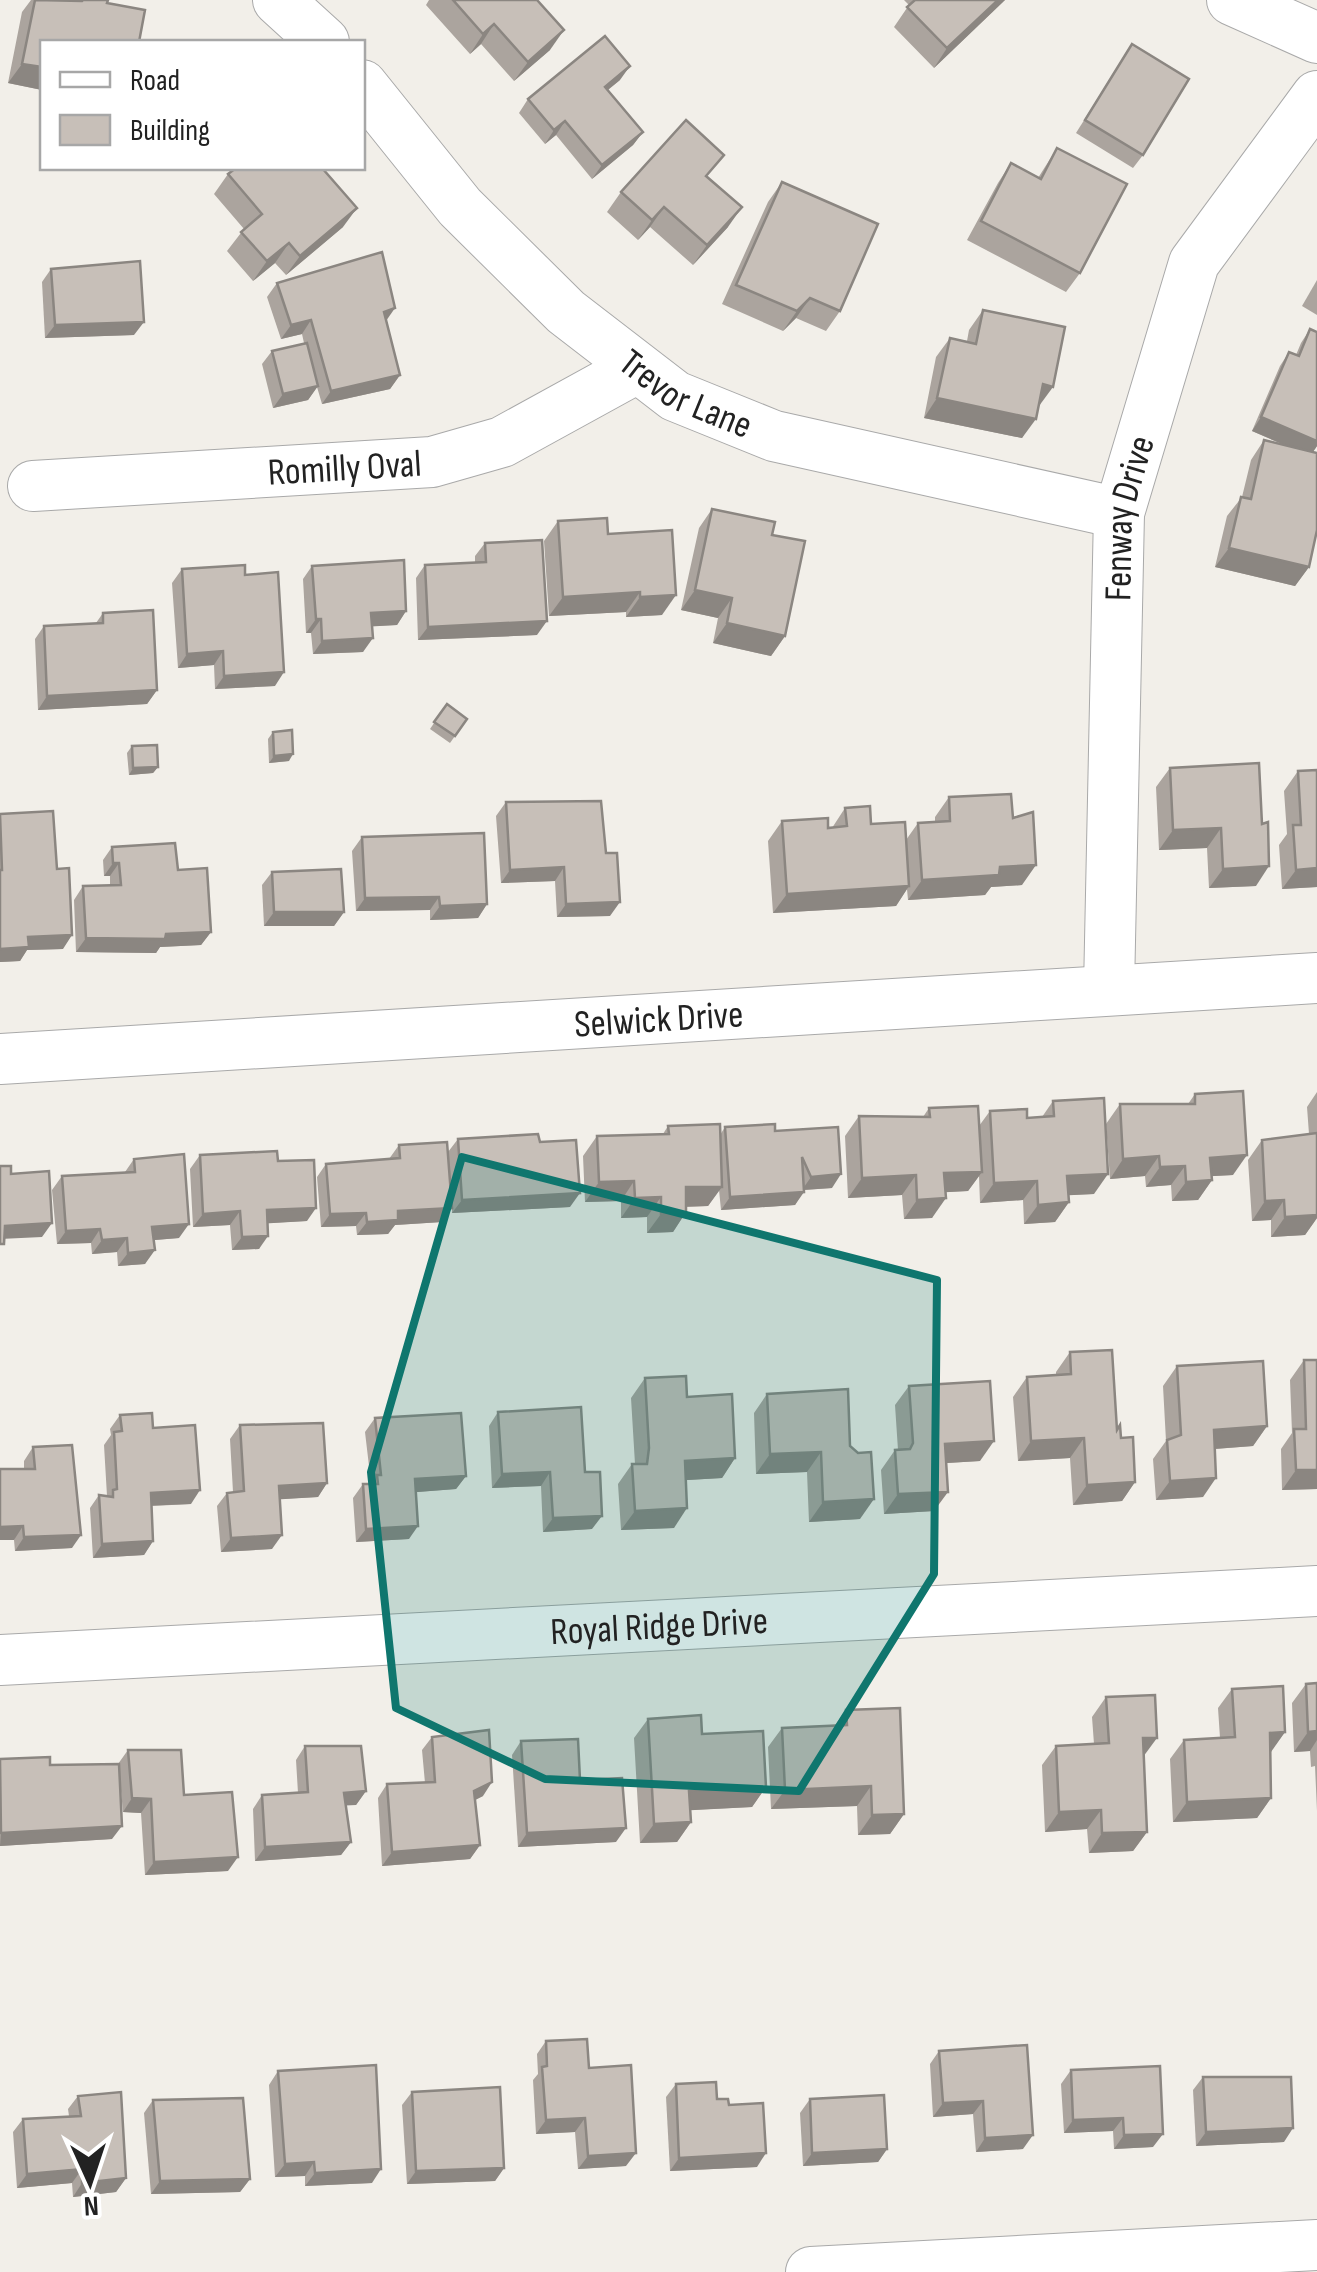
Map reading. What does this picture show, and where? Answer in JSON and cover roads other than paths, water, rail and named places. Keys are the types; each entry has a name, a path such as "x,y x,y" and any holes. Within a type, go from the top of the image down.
{"street":[{"path":"278,0 322,40"},
{"path":"1232,0 1317,38"},
{"name":"Trevor Lane","path":"365,89 460,208 566,312 635,369 688,402 774,436 1119,514"},
{"name":"Fenway Drive","path":"1109,989 1119,514 1194,263 1317,96"},
{"name":"Romilly Oval","path":"32,486 432,462 502,442 635,369"},
{"name":"Selwick Drive","path":"0,1059 1317,978"},
{"name":"Royal Ridge Drive","path":"0,1660 1317,1590"},
{"path":"812,2272 1317,2245"}]}
